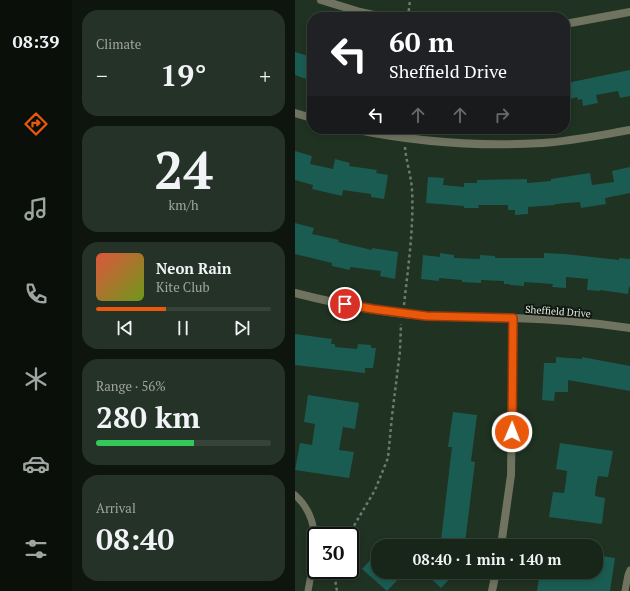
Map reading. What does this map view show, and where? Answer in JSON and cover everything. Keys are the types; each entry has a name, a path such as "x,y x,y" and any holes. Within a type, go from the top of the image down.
{"street":[{"path":"321,0 360,12"},
{"path":"570,23 630,12"},
{"path":"295,113 307,117"},
{"path":"383,134 418,140 465,144 497,144 544,143 630,130"},
{"name":"Sheffield Drive","path":"295,293 331,302 426,316 513,318 583,322 630,328"},
{"path":"502,539 511,475 513,318"},
{"path":"492,591 495,579"}],"lane":[{"path":"295,495 309,512 314,528 315,541 308,591"},
{"path":"625,591 630,570"}],"path":[{"path":"409,12 410,0"},
{"path":"404,305 412,219 412,188 405,152"},
{"path":"353,527 375,490 388,458 400,351 401,321"},
{"path":"335,579 337,591"}],"building":[{"path":"295,52 307,56 307,79 295,75"},
{"path":"630,70 630,96 620,98 618,91 596,95 598,103 583,106 582,99 578,100 577,97 570,99 570,82"},
{"path":"295,151 312,156 310,164 333,169 335,159 350,163 349,166 377,170 376,173 388,175 384,199 371,197 371,194 343,190 342,196 312,189 313,185 295,180"},
{"path":"630,167 630,193 605,198 606,204 581,208 580,202 528,207 528,214 515,215 515,210 508,210 508,205 478,205 479,208 464,208 464,206 426,203 428,177 444,178 443,185 464,187 464,183 477,183 477,180 527,179 527,183 551,181 551,179 590,173 592,185 614,182 612,171"},
{"path":"295,223 314,228 312,234 339,240 338,242 372,250 372,248 398,252 395,279 380,276 381,271 350,267 350,270 332,266 332,263 295,254"},
{"path":"440,253 454,255 454,258 480,259 480,255 495,256 495,258 544,258 544,253 619,260 619,258 630,259 630,287 628,294 600,290 587,290 588,279 566,277 566,288 552,287 553,284 524,282 524,286 504,284 504,281 481,280 481,283 462,282 462,280 439,278 439,281 421,279 423,255 440,257"},
{"path":"295,334 332,339 331,344 335,344 335,347 357,349 358,344 371,345 371,348 376,348 373,368 365,368 365,373 295,365"},
{"path":"556,357 582,359 582,357 630,366 630,391 568,380 568,392 555,392 554,401 542,400 544,363 556,363"},
{"path":"308,395 359,403 355,429 343,427 339,450 354,452 349,478 295,470 300,443 312,445 315,424 304,422"},
{"path":"453,412 477,415 471,461 475,462 465,539 441,539 452,447 448,447"},
{"path":"560,443 613,451 608,477 598,476 596,486 595,496 605,498 602,524 549,517 553,492 564,493 566,481 567,471 556,469"},
{"path":"603,556 615,558 610,591 537,591 539,579 603,579"},
{"path":"371,559 371,577 362,569"},
{"path":"373,579 398,579 387,591"},
{"path":"431,579 449,579 441,588"}],"route":[{"path":"345,304 426,316 513,318 512,432"}]}
